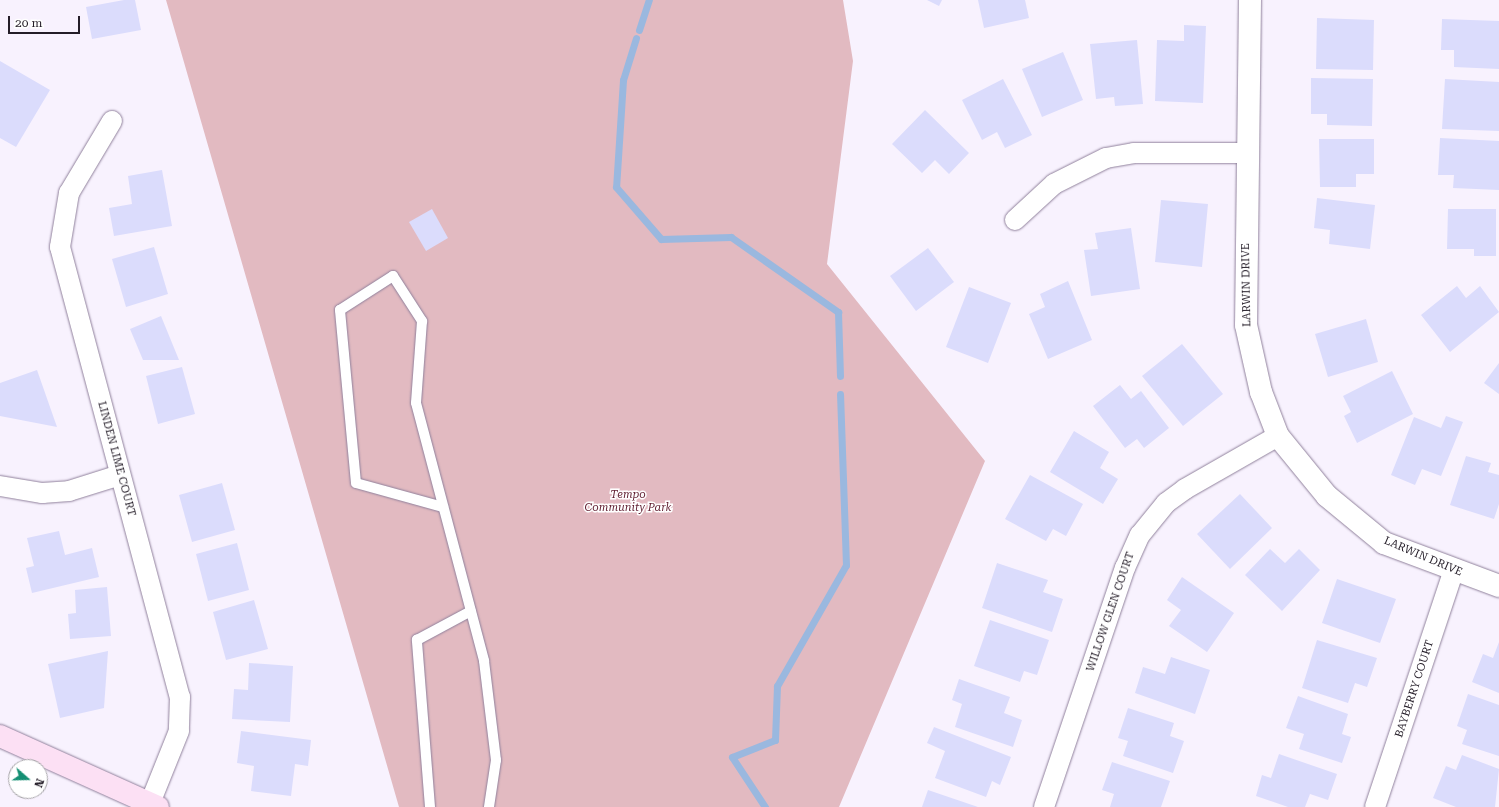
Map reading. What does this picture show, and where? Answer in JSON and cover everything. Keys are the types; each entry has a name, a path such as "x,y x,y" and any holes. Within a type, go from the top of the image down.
{"main road":[{"path":"0,736 154,805"}],"street":[{"name":"LARWIN DRIVE","path":"1250,0 1246,324 1261,392 1278,436 1328,496 1384,542 1499,586"},
{"name":"LINDEN LIME COURT","path":"112,120 69,193 60,247 180,697 179,731 154,805"},
{"path":"1015,220 1054,184 1106,158 1134,153 1247,153"},
{"name":"WILLOW GLEN COURT","path":"1044,807 1125,568 1140,535 1166,503 1185,489 1278,436"},
{"path":"0,486 42,494 62,492 120,476"},
{"name":"BAYBERRY COURT","path":"1375,807 1454,570"}],"lane":[{"path":"443,507 356,483 340,310 393,276 422,321 416,403 484,661 496,760 488,807"},
{"path":"430,807 417,640 471,611"}],"green space":[{"name":"Tempo Community Park","path":"166,0 843,0 853,61 827,264 985,461 839,807 399,807"}],"building":[{"path":"124,0 135,0 141,30 92,39 86,7"},
{"path":"927,0 942,0 939,6"},
{"path":"978,0 1025,0 1029,18 984,28"},
{"path":"1317,18 1374,20 1373,70 1316,69"},
{"path":"1442,19 1499,21 1499,69 1454,67 1454,50 1441,50"},
{"path":"1184,25 1206,26 1203,103 1155,101 1157,40 1184,41"},
{"path":"1137,40 1143,104 1115,106 1114,97 1096,99 1090,44"},
{"path":"1063,52 1083,100 1042,117 1022,69"},
{"path":"0,61 50,90 16,147 0,138"},
{"path":"1311,78 1373,79 1372,126 1327,125 1327,114 1311,114"},
{"path":"1003,79 1032,135 1005,148 997,132 982,140 962,100"},
{"path":"1445,79 1499,82 1499,131 1442,129"},
{"path":"925,110 969,153 949,174 935,160 922,173 892,144"},
{"path":"1440,138 1499,141 1499,190 1453,188 1454,175 1438,175"},
{"path":"1319,139 1374,139 1374,174 1356,174 1356,187 1320,187"},
{"path":"162,170 172,226 114,236 109,208 132,204 128,176"},
{"path":"1317,198 1375,205 1370,249 1329,244 1330,230 1314,228"},
{"path":"1161,200 1208,204 1202,267 1155,262"},
{"path":"432,209 448,238 426,251 409,222"},
{"path":"1448,209 1496,209 1496,256 1474,256 1474,249 1447,249"},
{"path":"1131,228 1140,289 1091,296 1084,250 1098,249 1095,233"},
{"path":"154,247 168,294 126,307 112,259"},
{"path":"928,248 954,282 916,311 890,276"},
{"path":"1068,281 1092,340 1048,359 1029,314 1045,307 1040,294"},
{"path":"1457,286 1466,298 1480,286 1499,312 1450,352 1421,315"},
{"path":"969,287 1011,303 988,363 946,347"},
{"path":"161,316 179,360 143,360 130,329"},
{"path":"1366,319 1378,362 1328,377 1315,334"},
{"path":"1182,344 1223,394 1183,426 1142,376"},
{"path":"1499,363 1499,394 1484,383"},
{"path":"182,367 195,414 158,424 146,376"},
{"path":"37,370 57,427 0,416 0,383"},
{"path":"1392,371 1413,414 1357,443 1344,416 1351,412 1343,396"},
{"path":"1120,385 1131,399 1141,391 1169,428 1144,448 1137,439 1125,448 1093,406"},
{"path":"1446,416 1463,422 1441,476 1422,469 1415,485 1391,475 1414,417 1441,428"},
{"path":"1074,431 1109,452 1100,468 1118,479 1103,504 1050,472"},
{"path":"1466,456 1491,463 1488,472 1499,475 1499,504 1494,519 1450,505"},
{"path":"1030,475 1083,504 1066,536 1053,529 1046,541 1005,519"},
{"path":"222,483 235,530 192,542 179,495"},
{"path":"1240,494 1272,528 1230,569 1197,534"},
{"path":"59,531 65,555 92,548 99,577 32,593 26,568 34,566 27,538"},
{"path":"237,543 249,590 208,601 196,554"},
{"path":"1270,549 1285,563 1299,549 1320,570 1282,611 1245,575"},
{"path":"997,563 1048,580 1043,592 1063,599 1052,632 982,608"},
{"path":"1182,577 1234,613 1207,652 1169,626 1181,610 1167,600"},
{"path":"1337,579 1396,599 1380,643 1322,623"},
{"path":"107,587 111,636 70,639 68,614 76,613 75,590"},
{"path":"254,600 268,649 226,660 213,612"},
{"path":"990,620 1049,640 1037,675 1024,671 1020,682 974,666"},
{"path":"1317,640 1377,658 1367,687 1355,683 1348,703 1302,688"},
{"path":"1499,642 1499,693 1472,682 1483,654 1493,658"},
{"path":"108,651 104,708 60,718 48,664"},
{"path":"1171,657 1210,670 1195,714 1135,693 1143,667 1165,674"},
{"path":"249,663 293,666 290,722 232,719 234,689 248,690"},
{"path":"959,679 1010,697 1004,713 1022,720 1013,747 955,727 962,704 952,700"},
{"path":"1468,694 1499,705 1499,756 1462,744 1467,730 1457,726"},
{"path":"1298,696 1348,714 1342,734 1351,737 1342,763 1299,749 1304,734 1286,728"},
{"path":"1128,708 1174,723 1170,736 1184,741 1173,773 1123,756 1128,741 1118,738"},
{"path":"934,727 1011,757 1000,785 992,781 986,797 935,778 945,751 927,743"},
{"path":"241,731 311,740 308,766 295,764 291,796 251,791 254,766 237,763"},
{"path":"1279,754 1337,774 1328,800 1310,794 1305,807 1288,807 1256,796 1262,775 1271,778"},
{"path":"1462,755 1499,769 1495,807 1456,807 1433,798 1446,766 1456,770"},
{"path":"1112,762 1170,781 1161,807 1110,807 1114,794 1102,790"},
{"path":"928,790 978,807 922,807"}],"waterway":[{"path":"639,30 649,0"},
{"path":"636,38 623,80 616,187 661,239 731,237 838,312 840,376"},
{"path":"765,807 732,757 775,740 777,686 846,565 840,394"}]}
